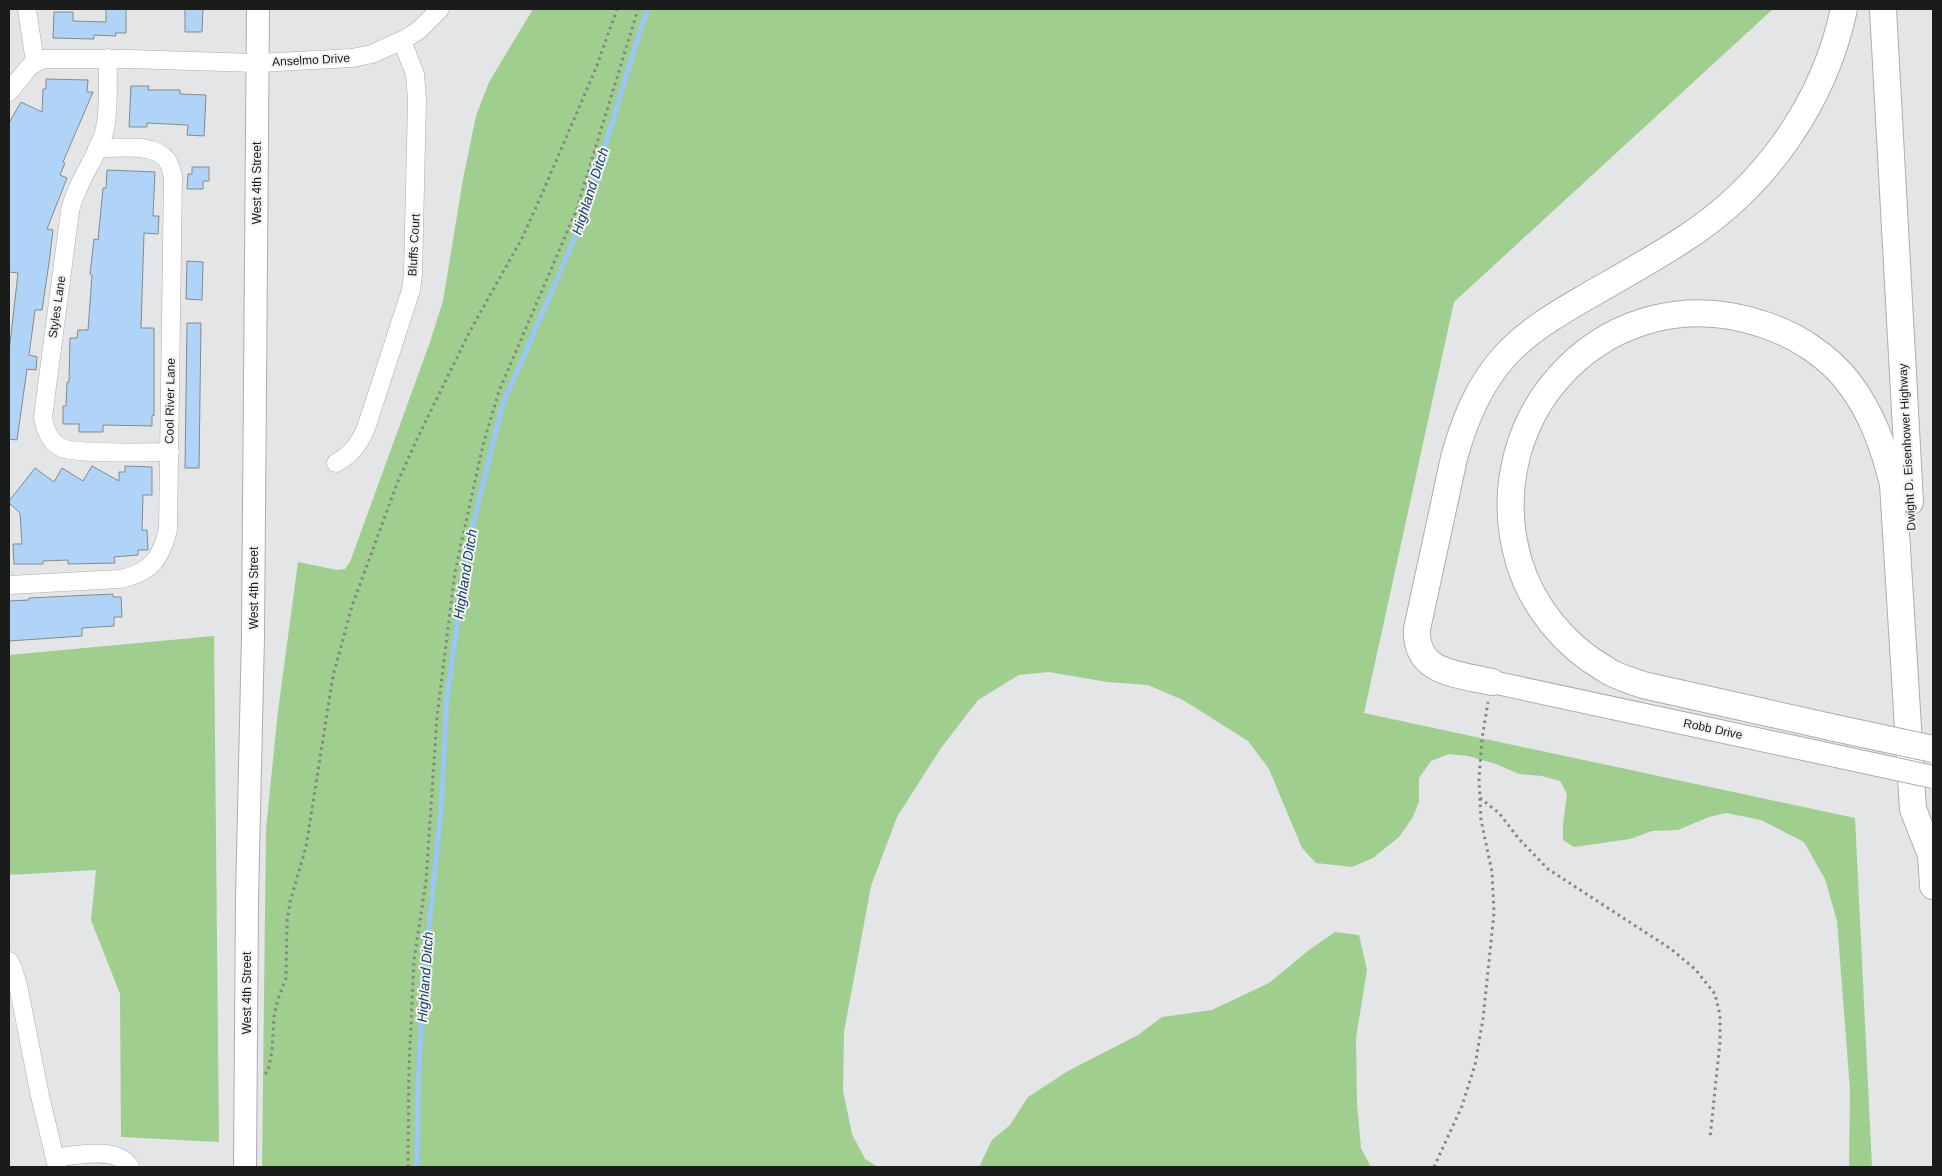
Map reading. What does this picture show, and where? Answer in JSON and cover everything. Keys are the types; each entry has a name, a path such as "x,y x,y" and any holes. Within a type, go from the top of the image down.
{"highway":[{"path":"1492,682 1438,668 1423,657 1417,640 1417,629 1454,458 1461,431 1472,405 1486,380 1503,357 1538,327 1685,239 1729,205 1756,179 1776,155 1808,108 1831,57 1844,9"},
{"name":"Dwight D. Eisenhower Highway","path":"1883,9 1913,570 1933,886"},
{"path":"1932,855 1913,809 1893,484 1885,451 1860,398 1848,381 1828,360 1780,330 1754,321 1726,315 1698,313 1669,316 1642,322 1591,347 1570,365 1550,386 1523,434 1515,463 1511,490 1510,518 1523,574 1534,599 1570,643 1592,661 1618,676 1643,685 1835,728 1933,749"}],"main road":[{"name":"West 4th Street","path":"245,1167 247,899 253,616 258,9"},
{"name":"Robb Drive","path":"1492,682 1933,777"}],"street":[{"path":"27,9 35,62"},
{"name":"Anselmo Drive","path":"258,63 352,58 372,54 402,41 418,30 440,9"},
{"name":"Bluffs Court","path":"336,463 346,458 354,449 366,428 411,290 414,274 417,100 415,74 402,41"},
{"path":"9,92 35,62 53,58 258,63"},
{"name":"Styles Lane","path":"108,58 106,126 75,193 70,211 44,405 44,426 54,442 69,450 170,452"},
{"name":"Cool River Lane","path":"9,585 120,579 135,576 147,570 157,558 168,530 172,176 169,162 162,155 151,150 97,148"},
{"path":"9,961 18,985 56,1163 77,1154 100,1154 118,1157 127,1162 130,1167"}],"path":[{"path":"246,1086 259,1080 268,1071 272,1051 274,1016 278,998 286,978 287,922 290,902 306,847 334,676 352,606 398,481 470,331 538,203 592,77 617,9"},
{"path":"408,1167 409,1067 414,960 426,882 437,716 455,572 483,445 498,391 576,211 638,9"},
{"path":"1434,1167 1462,1106 1475,1066 1483,1019 1494,913 1492,872 1481,820 1479,779 1482,739 1492,682"},
{"path":"1480,797 1499,813 1518,839 1548,869 1672,949 1695,969 1715,994 1720,1015 1720,1042 1710,1138"}],"green space":[{"path":"533,9 1773,9 1454,302 1364,713 1855,818 1872,1167 1849,1167 1850,1090 1837,921 1825,879 1804,842 1761,820 1726,813 1709,817 1678,830 1652,831 1630,839 1574,847 1563,840 1567,794 1560,781 1542,776 1519,774 1496,764 1468,756 1449,754 1431,761 1419,778 1419,802 1413,817 1399,837 1373,858 1352,867 1316,863 1302,848 1269,769 1248,741 1183,700 1148,685 1107,682 1049,672 1019,675 978,700 941,748 897,817 871,886 844,1032 843,1091 852,1134 865,1159 878,1167 262,1167 266,829 278,711 298,562 337,570 345,569 350,562 430,342 443,301 463,179 476,116 489,82"},
{"path":"214,636 219,1142 121,1137 120,994 91,920 96,870 9,875 9,655"},
{"path":"1335,932 1359,935 1367,970 1356,1038 1357,1104 1361,1148 1371,1167 979,1167 992,1140 1010,1125 1028,1097 1068,1071 1138,1035 1162,1017 1212,1010 1269,983 1309,950"}],"building":[{"path":"106,9 126,9 126,33 115,33 116,36 94,35 94,39 53,38 54,12 73,12 73,21 106,22"},
{"path":"185,9 203,9 202,32 185,32"},
{"path":"46,79 88,80 87,92 93,92 63,162 65,163 60,175 67,178 47,229 53,230 49,263 42,310 35,310 29,355 37,357 36,370 27,369 17,440 9,439 9,352 18,273 9,272 9,123 21,102 42,112 43,89 46,89"},
{"path":"131,86 149,86 148,90 180,90 180,94 206,95 204,136 187,135 188,125 147,123 147,127 129,127"},
{"path":"192,167 209,167 209,181 203,181 203,189 187,189 188,174 192,174"},
{"path":"107,170 155,172 153,216 159,216 158,234 144,233 141,328 154,328 154,416 152,415 152,426 103,425 103,432 79,432 79,424 63,424 63,406 66,406 67,382 69,382 70,338 77,338 78,330 88,330 92,275 90,274 94,239 98,240 103,188 106,188"},
{"path":"187,261 203,262 202,300 186,299"},
{"path":"187,323 201,323 199,468 185,468"},
{"path":"92,466 119,481 119,472 125,472 125,466 152,467 152,495 143,495 142,530 147,530 148,550 138,550 138,555 114,557 115,563 68,564 68,560 43,561 43,564 14,564 13,544 22,544 20,513 9,501 35,468 54,482 62,468 83,481"},
{"path":"113,594 113,597 121,597 122,617 114,617 114,626 82,628 82,636 9,641 9,601 29,600 29,598"}],"waterway":[{"name":"Highland Ditch","path":"417,1167 418,1086 424,977 441,809 447,698 468,545 502,406 582,221 648,9"}]}
